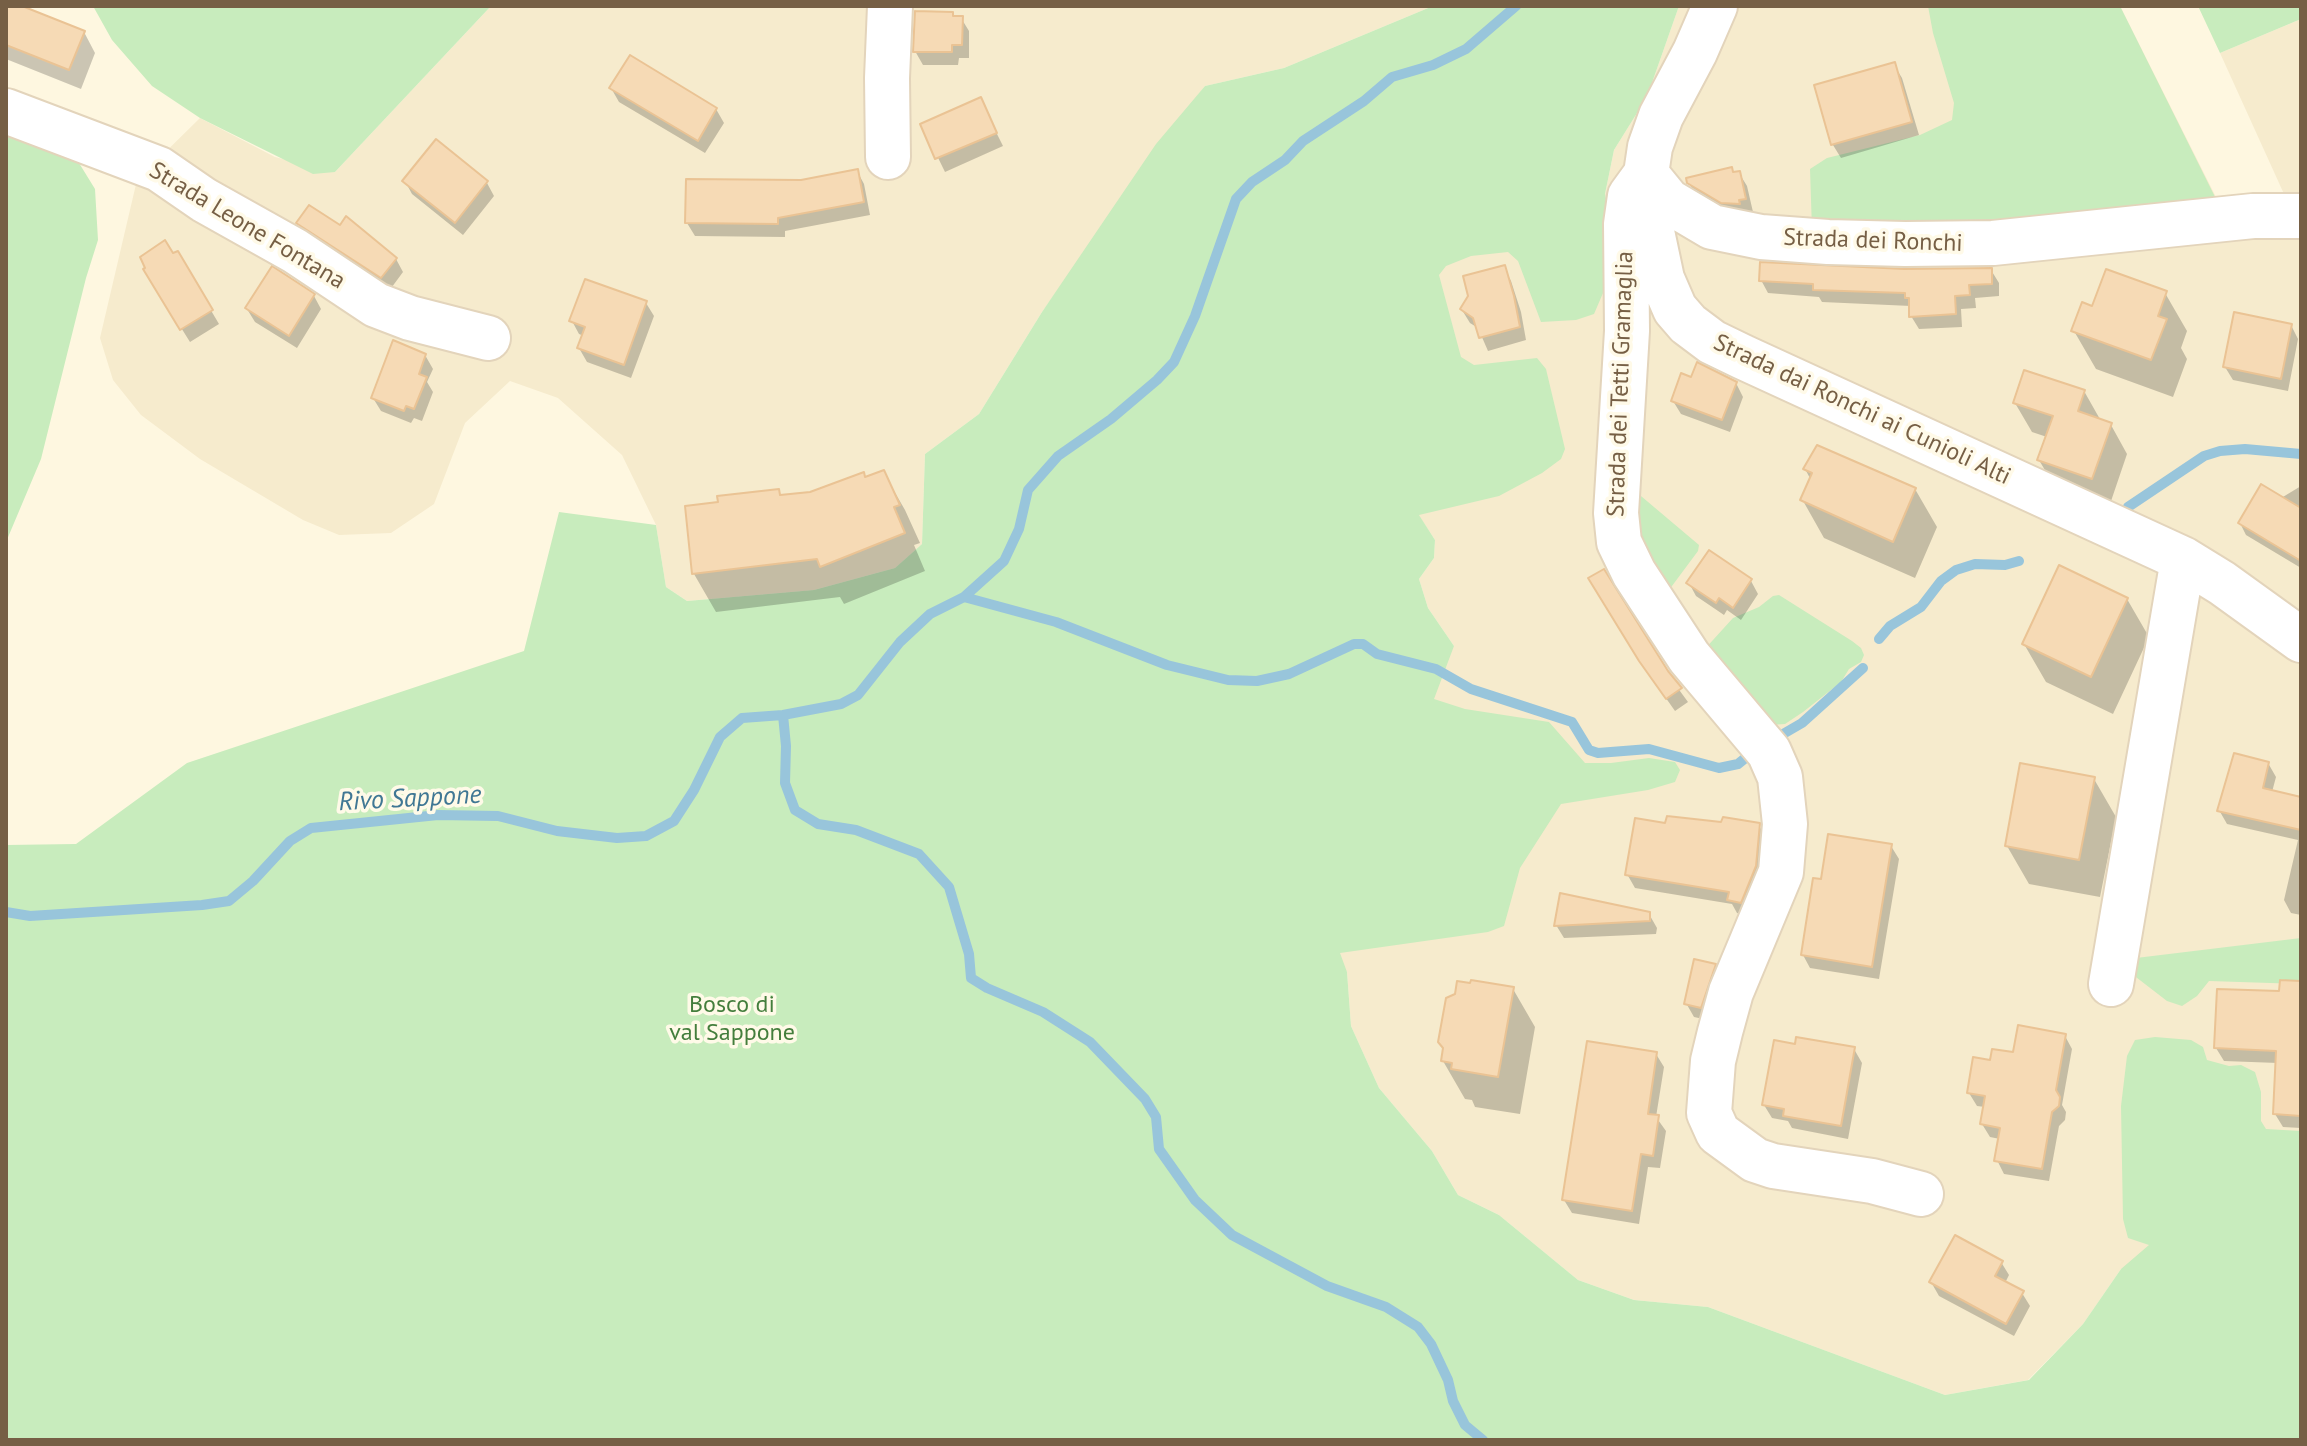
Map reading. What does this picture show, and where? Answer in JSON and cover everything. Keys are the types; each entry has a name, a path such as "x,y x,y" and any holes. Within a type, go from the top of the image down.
{"street":[{"path":"888,157 890,6"},
{"path":"1646,174 1650,147 1661,116 1715,6"},
{"name":"Strada Leone Fontana","path":"6,111 159,169 204,200 295,251 376,305 488,338"},
{"name":"Strada dei Ronchi","path":"1646,174 1668,201 1712,227 1761,237 1828,242 1993,243 2253,216 2301,216"},
{"name":"Strada dai Ronchi ai Cunioli Alti","path":"1646,174 1650,222 1662,279 1675,309 1688,324 1712,342 2183,559 2301,640"},
{"name":"Strada dei Tetti Gramaglia","path":"1646,174 1630,196 1626,224 1627,331 1616,529 1624,555 1689,657 1764,746 1780,777 1785,824 1781,872 1728,1003 1713,1061 1709,1094 1711,1121 1728,1142 1755,1160 1773,1166 1872,1181 1921,1194"},
{"path":"2111,984 2183,559"}],"shaded area":[{"path":"491,6 1433,6 1284,68 1205,86 1042,312 979,414 925,454 922,544 895,568 814,590 687,601 666,587 656,525 622,455 558,398 510,381 465,423 434,504 391,533 339,535 303,520 200,459 141,415 113,380 100,338 137,180 200,118 275,157 335,172"},
{"path":"1679,6 2120,6 2222,209 2289,205 2220,53 2301,19 2301,1335 2121,1269 2083,1324 2028,1380 1945,1395 1708,1307 1634,1300 1578,1280 1499,1215 1458,1195 1432,1151 1379,1088 1351,1026 1347,972 1101,732 1454,646 1428,608 1419,579 1434,558 1435,540 1371,443 1386,266 1605,194 1614,150 1647,97"}],"green space":[{"path":"93,6 491,6 335,172 313,174 200,118 152,86 112,40"},
{"name":"Bosco di val Sappone","path":"1433,6 1679,6 1647,97 1614,150 1605,194 1609,214 1606,286 1594,314 1576,320 1541,322 1518,261 1508,252 1471,256 1446,266 1439,275 1461,357 1474,365 1537,358 1546,369 1565,449 1561,459 1542,473 1499,496 1419,515 1435,540 1434,558 1419,579 1428,608 1454,646 1434,699 1465,709 1549,722 1585,763 1649,758 1675,762 1680,770 1675,782 1648,790 1561,804 1520,868 1504,926 1488,932 1340,953 1347,972 1351,1026 1379,1088 1432,1151 1458,1195 1499,1215 1578,1280 1634,1300 1708,1307 1945,1395 2029,1380 2083,1324 2121,1269 2149,1245 2128,1238 2123,1219 2121,1106 2127,1056 2135,1040 2155,1037 2191,1040 2203,1047 2207,1060 2229,1066 2241,1065 2255,1072 2261,1092 2261,1121 2266,1129 2301,1131 2301,1440 6,1440 6,845 76,844 187,763 524,651 559,512 656,525 666,587 687,601 814,590 895,568 922,544 925,454 979,414 1042,312 1156,144 1205,86 1284,68"},
{"path":"1928,6 2120,6 2221,209 2066,230 1812,230 1810,169 1827,158 1920,135 1952,120 1954,103"},
{"path":"2198,6 2301,6 2301,19 2220,53"},
{"path":"6,131 79,163 95,189 98,240 41,459 6,542"},
{"path":"1635,491 1699,545 1698,551 1666,594 1626,522"},
{"path":"1779,595 1852,641 1864,655 1841,682 1803,712 1785,724 1770,725 1703,651 1733,618"},
{"path":"2301,938 2301,984 2209,981 2197,996 2182,1006 2167,1001 2132,974 2136,958"}],"building":[{"path":"6,6 22,6 85,31 69,70 6,45"},
{"path":"915,11 953,12 953,16 963,16 962,45 952,45 952,52 913,52"},
{"path":"630,55 717,108 698,141 609,88"},
{"path":"1895,62 1912,122 1831,145 1814,85"},
{"path":"981,97 997,133 935,159 920,124"},
{"path":"436,139 488,181 455,223 402,181"},
{"path":"1732,167 1733,172 1740,171 1746,199 1739,200 1740,204 1721,203 1687,183 1686,178"},
{"path":"858,169 864,202 778,218 778,224 685,223 686,179 801,180"},
{"path":"309,205 340,225 346,216 397,258 381,278 296,223"},
{"path":"165,240 173,253 178,251 213,310 180,330 143,269 140,257"},
{"path":"1760,262 1904,269 1992,268 1992,284 1969,285 1970,295 1955,296 1956,314 1909,317 1909,298 1905,298 1905,293 1813,290 1813,284 1759,281"},
{"path":"1505,265 1520,327 1479,338 1473,318 1460,309 1468,296 1463,276"},
{"path":"272,266 315,294 289,336 245,308"},
{"path":"2106,269 2167,291 2158,316 2167,319 2151,360 2071,331 2082,302 2092,306"},
{"path":"585,279 647,301 624,365 577,348 585,327 569,321"},
{"path":"2234,312 2292,324 2281,379 2223,367"},
{"path":"393,340 426,354 419,374 427,377 414,409 406,406 404,411 371,398"},
{"path":"1697,362 1737,382 1722,420 1671,401 1681,373 1691,377"},
{"path":"2024,370 2085,390 2078,411 2112,423 2092,479 2037,460 2053,416 2013,403"},
{"path":"1817,445 1916,488 1893,542 1800,500 1812,473 1803,469"},
{"path":"884,470 900,505 894,507 905,533 820,567 817,559 692,574 685,506 718,502 717,496 779,489 780,495 810,492 864,472 865,477"},
{"path":"2261,484 2301,508 2301,561 2238,523"},
{"path":"1709,550 1752,579 1733,608 1719,598 1716,603 1686,583"},
{"path":"2059,565 2128,598 2091,677 2022,644"},
{"path":"1604,569 1682,688 1666,699 1588,578"},
{"path":"2234,753 2269,762 2263,788 2301,797 2301,830 2217,811"},
{"path":"2020,763 2095,777 2079,860 2005,846"},
{"path":"1667,816 1721,822 1723,817 1760,823 1756,866 1741,903 1727,900 1729,892 1625,875 1635,818 1665,823"},
{"path":"1828,834 1892,844 1872,967 1801,955 1813,878 1821,879"},
{"path":"1560,893 1650,912 1650,921 1554,926"},
{"path":"1694,959 1716,964 1701,1008 1684,1004"},
{"path":"1471,980 1514,987 1498,1077 1451,1069 1452,1063 1441,1061 1443,1048 1438,1042 1446,998 1455,994 1457,981 1470,983"},
{"path":"2280,980 2301,981 2301,1116 2273,1114 2276,1051 2214,1048 2217,989 2279,991"},
{"path":"2018,1025 2066,1034 2056,1090 2060,1097 2059,1106 2052,1112 2042,1169 1994,1161 2000,1128 1980,1124 1985,1096 1967,1093 1973,1057 1990,1060 1992,1049 2013,1052"},
{"path":"1796,1037 1855,1047 1841,1126 1783,1116 1784,1109 1762,1105 1774,1040 1795,1044"},
{"path":"1587,1041 1657,1052 1648,1114 1659,1115 1653,1156 1641,1154 1632,1211 1562,1200"},
{"path":"1955,1235 2003,1261 1995,1276 2024,1291 2006,1324 1929,1282"}],"waterway":[{"name":"Rivo Sappone","path":"6,912 30,916 229,901 253,881 290,841 311,828 438,815 498,816 557,831 617,838 646,836 674,821 694,790 720,737 742,718 783,715 841,704 858,695 900,642 930,614 964,597 1004,561 1019,529 1028,490 1058,456 1111,419 1174,362 1195,316 1236,199 1252,182 1392,77 1433,65 1466,49 1516,6"},
{"path":"2128,507 2204,456 2220,451 2245,449 2301,454"},
{"path":"1879,639 1890,626 1921,607 1941,581 1956,570 1975,564 2005,565 2019,561"},
{"path":"964,597 1056,622 1167,665 1228,680 1257,681 1289,674 1354,644 1363,644 1377,654 1436,669 1471,689 1572,722 1589,750 1598,753 1649,749 1719,768 1738,764 1754,751"},
{"path":"1771,741 1802,723 1863,668"},
{"path":"783,715 785,783 795,810 818,824 856,830 919,854 949,887 969,954 971,978 1043,1012 1090,1042 1145,1099 1156,1117 1159,1149 1195,1200 1232,1235 1327,1286 1386,1307 1418,1327 1431,1344 1465,1425 1483,1440"}]}
